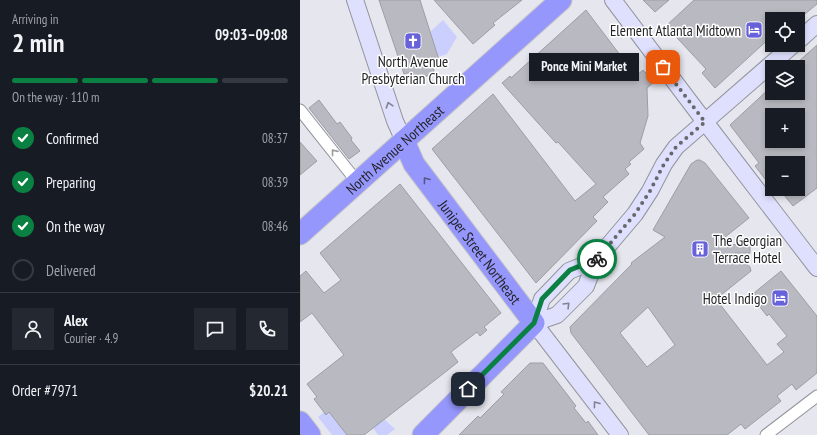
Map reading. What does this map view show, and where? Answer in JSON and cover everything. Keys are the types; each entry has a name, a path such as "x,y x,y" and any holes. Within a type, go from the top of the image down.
{"highway":[{"name":"North Avenue Northeast","path":"300,234 561,0"},
{"name":"Juniper Street Northeast","path":"404,141 414,164 534,323"},
{"path":"423,435 534,323"},
{"path":"300,422 310,435"}],"main road":[{"path":"355,0 395,121 404,141"},
{"path":"613,0 817,268"},
{"path":"805,34 817,24"},
{"path":"534,323 557,315 586,286 596,260 635,214 650,191 664,164 676,147 785,52"},
{"path":"534,323 542,299 570,270 596,260"},
{"name":"Juniper Street Northeast","path":"534,323 620,435"}],"street":[{"path":"300,110 358,183"},
{"path":"766,435 817,396"}],"shaded area":[{"path":"443,20 457,37 447,54 438,57 430,32"},
{"path":"324,412 326,415 329,412 347,435 332,435 318,417"},
{"path":"384,419 395,429 387,435 378,435 373,428"}],"building":[{"name":"North Avenue Presbyterian Church","path":"379,0 420,0 440,63 432,65 434,71 427,76 413,78 411,72 404,74"},
{"name":"North Avenue Presbyterian Church","path":"434,0 522,0 493,23 495,25 473,44"},
{"path":"643,0 669,0 655,12"},
{"path":"694,0 817,0 817,4 805,14 805,12 765,12 765,42 715,88 702,73 706,69 666,26"},
{"path":"586,10 636,76 643,70 654,82 647,88 648,116 640,143 644,149 629,162 631,164 625,169 629,174 603,197 608,202 593,217 597,221 536,283 432,149 493,94 575,201 596,184 558,142 556,143 502,83 510,76 511,78"},
{"path":"817,45 817,188 793,206 785,196 805,196 805,156 765,156 765,179 755,166 759,163 730,125 765,92 765,100 805,100 805,60 800,60"},
{"path":"319,100 337,124 340,122 360,151 349,159 309,108"},
{"path":"300,142 317,161 300,175"},
{"path":"697,160 705,163 749,218 715,245 750,244 750,253 735,253 750,267 751,271 716,299 767,365 784,352 777,344 787,336 769,314 767,316 760,307 763,304 754,293 781,271 817,316 817,373 796,390 792,384 777,396 781,401 745,429 741,424 727,435 649,435 571,333 570,327 632,264 631,263 665,237 653,230 691,164","holes":["648,307 675,345 647,367 620,333"]},
{"path":"400,184 501,313 484,327 487,330 480,336 477,332 451,352 458,362 448,370 364,435 347,435 329,412 326,415 314,399 317,397 307,384 344,355 312,313 300,322 300,276 306,271 324,293 341,280 320,253"},
{"path":"530,363 543,363 576,406 574,408 586,423 588,421 598,435 459,435 478,416 480,418 504,394 501,392"}],"way so far":[{"path":"597,259 635,214 650,191 664,164 676,147 705,122 663,67"}],"place":[{"name":"Element Atlanta Midtown","path":"754,30"},
{"name":"North Avenue Presbyterian Church","path":"413,41"},
{"name":"Ponce Mini Market","path":"663,67"},
{"name":"The Georgian Terrace Hotel","path":"700,249"},
{"name":"Hotel Indigo","path":"780,298"}],"route":[{"path":"468,389 534,323 542,299 570,270 597,259"}]}
